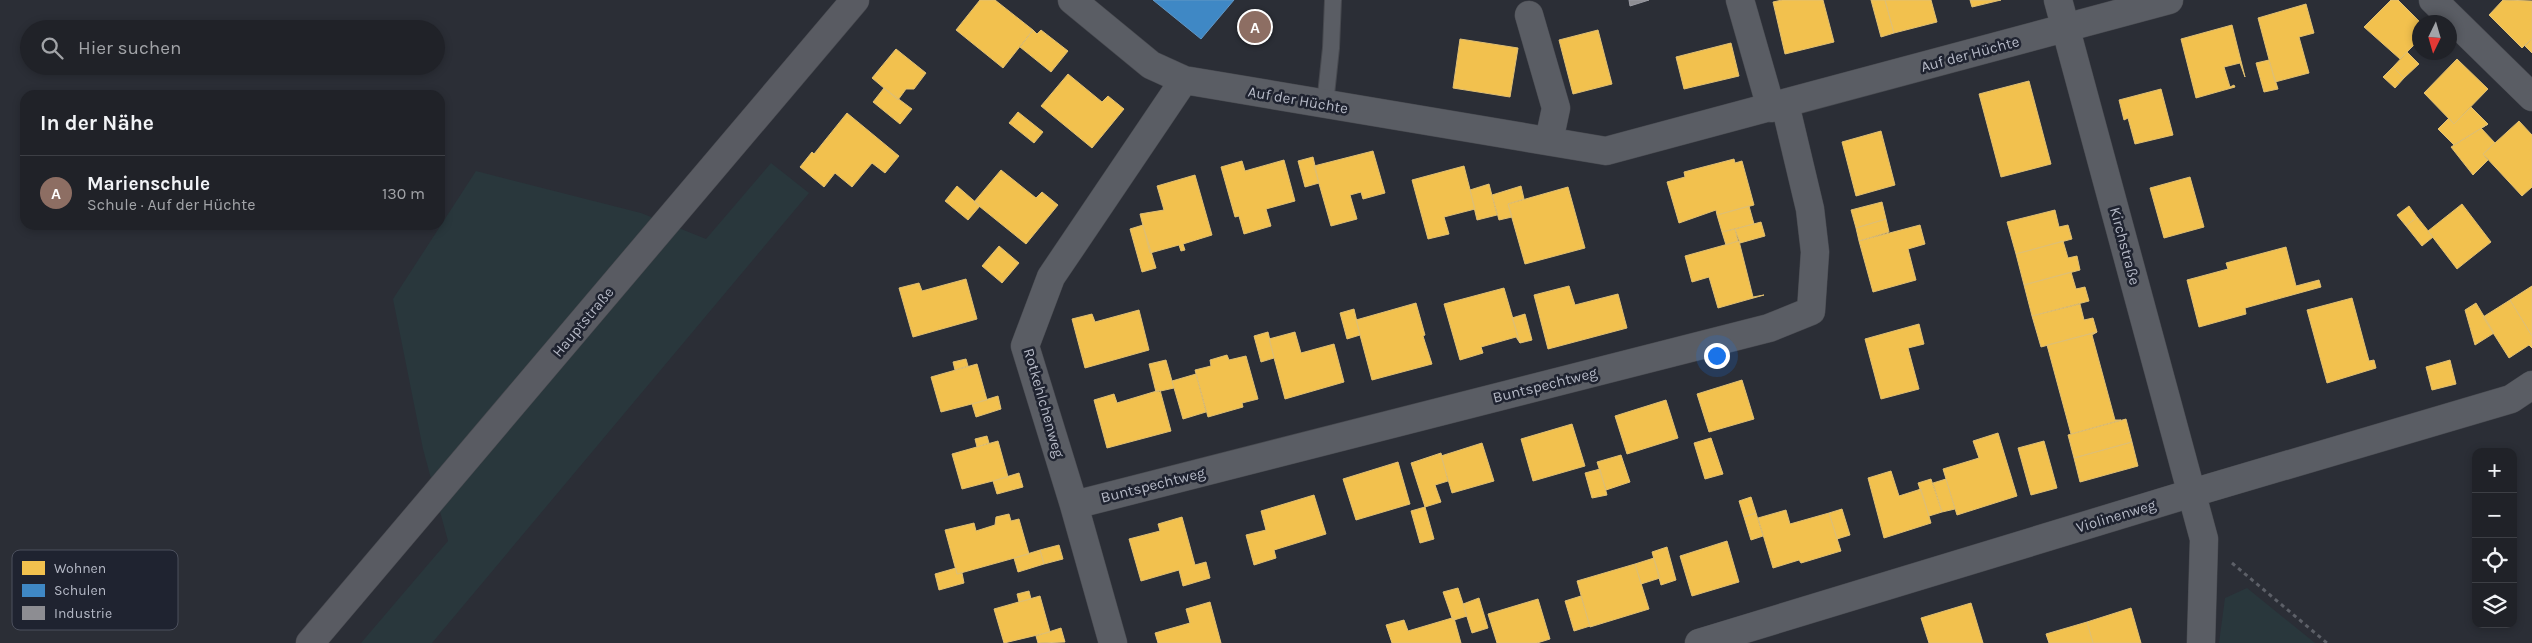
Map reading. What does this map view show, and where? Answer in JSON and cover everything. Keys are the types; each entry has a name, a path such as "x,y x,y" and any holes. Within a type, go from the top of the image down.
{"street":[{"name":"Hauptstraße","path":"310,643 855,0"},
{"name":"Auf der Hüchte","path":"1072,0 1152,65 1184,80 1606,150 1778,106 2169,0"},
{"path":"1740,0 1778,106"},
{"name":"Kirchstraße","path":"2058,0 2204,539 2201,643"},
{"path":"2433,0 2532,96"},
{"path":"1529,15 1556,108 1549,141"},
{"name":"Rotkehlchenweg","path":"1112,643 1074,504 1025,346 1051,277 1184,80"},
{"name":"Buntspechtweg","path":"1074,504 1769,328 1811,311 1815,252 1810,209 1778,106"},
{"name":"Violinenweg","path":"1699,643 2192,493 2511,400 2532,385"}],"lane":[{"path":"1325,104 1332,48 1333,0"}],"path":[{"path":"2204,539 2327,643"}],"shaded area":[{"path":"771,163 809,193 432,643 361,643 448,541 423,449 393,299 438,230 445,230 445,219 476,171 641,213 706,239"},
{"path":"2247,588 2315,643 2219,643 2225,598"}],"building: Wohnen":[{"path":"980,0 995,0 1033,30 1003,68 956,30"},
{"path":"1782,0 1823,0 1834,42 1785,54 1773,2"},
{"path":"1871,0 1885,0 1894,33 1881,37"},
{"path":"1885,0 1931,0 1937,22 1894,33"},
{"path":"1970,0 2001,0 1972,7"},
{"path":"2391,0 2398,0 2413,15 2412,47 2400,59 2364,27"},
{"path":"2503,0 2532,1 2532,38 2522,48 2489,15"},
{"path":"2306,4 2314,33 2299,37 2309,73 2275,82 2258,18"},
{"path":"2232,25 2245,77 2240,63 2224,67 2230,87 2234,85 2235,87 2196,98 2181,39"},
{"path":"1033,30 1037,34 1041,30 1068,51 1051,72 1020,47"},
{"path":"1598,30 1612,84 1573,94 1559,40"},
{"path":"2532,38 2532,53 2525,46"},
{"path":"1460,39 1518,48 1510,97 1453,88"},
{"path":"1731,43 1739,76 1684,89 1676,57"},
{"path":"896,49 926,73 914,89 906,89 898,100 872,78"},
{"path":"2407,52 2412,57 2412,60 2419,64 2404,78 2393,67"},
{"path":"2457,59 2488,89 2454,124 2424,93"},
{"path":"2269,60 2278,89 2264,92 2256,63"},
{"path":"2393,67 2404,78 2395,88 2383,77"},
{"path":"1068,74 1102,102 1108,96 1124,109 1092,148 1041,106"},
{"path":"2029,81 2051,164 2001,177 1979,94"},
{"path":"884,88 912,109 900,124 873,102"},
{"path":"2161,89 2173,135 2135,144 2128,118 2124,120 2119,100"},
{"path":"2471,107 2488,124 2454,145 2438,129 2449,118 2454,124"},
{"path":"1018,112 1043,132 1034,143 1009,123"},
{"path":"847,113 899,156 885,173 872,163 852,187 835,173 824,187 800,167 812,152 814,154"},
{"path":"2519,121 2532,135 2532,187 2522,196 2483,154"},
{"path":"2481,128 2495,143 2483,154 2488,160 2473,175 2451,147"},
{"path":"1881,131 1895,185 1856,196 1842,142"},
{"path":"1373,151 1385,193 1363,199 1361,192 1350,195 1357,219 1331,226 1314,166"},
{"path":"1313,157 1319,183 1305,187 1298,161"},
{"path":"1734,159 1735,163 1742,161 1754,205 1717,215 1716,210 1679,223 1667,182 1685,177 1684,172"},
{"path":"1284,160 1295,201 1266,209 1271,226 1244,234 1239,216 1235,217 1221,167 1242,161 1245,171"},
{"path":"1464,166 1475,209 1444,217 1449,234 1428,239 1412,180"},
{"path":"1001,170 1036,198 1042,192 1058,205 1026,244 974,202"},
{"path":"1195,175 1212,235 1183,244 1185,250 1181,251 1179,245 1150,253 1140,214 1164,210 1157,186"},
{"path":"2190,177 2204,227 2164,238 2150,188"},
{"path":"1489,184 1497,215 1477,220 1470,190"},
{"path":"957,186 980,206 968,220 945,201"},
{"path":"1521,186 1524,199 1508,204 1512,217 1499,220 1492,195"},
{"path":"1568,187 1585,248 1525,264 1508,204"},
{"path":"1882,202 1886,219 1856,228 1851,210"},
{"path":"2462,204 2491,242 2457,269 2428,231"},
{"path":"1749,206 1754,224 1722,232 1717,215"},
{"path":"2409,206 2417,217 2406,226 2397,215"},
{"path":"2055,210 2059,227 2068,225 2072,239 2016,254 2007,222"},
{"path":"2417,217 2433,237 2422,246 2406,226"},
{"path":"1886,219 1889,232 1859,241 1856,228"},
{"path":"1761,222 1765,236 1740,243 1735,229"},
{"path":"1143,225 1156,268 1142,272 1130,229"},
{"path":"1920,225 1925,244 1908,249 1916,280 1873,292 1859,241"},
{"path":"1735,229 1738,241 1726,245 1722,232"},
{"path":"1739,241 1753,297 1764,295 1718,308 1709,277 1692,282 1685,256"},
{"path":"2063,241 2068,258 2077,256 2080,270 2024,285 2016,254"},
{"path":"999,246 1019,263 1002,283 982,266"},
{"path":"2286,247 2296,286 2319,280 2321,287 2245,308 2246,314 2199,327 2187,280 2228,269 2226,263"},
{"path":"2071,272 2076,289 2085,287 2089,301 2032,316 2024,285"},
{"path":"966,279 977,319 913,337 899,288 919,283 922,291"},
{"path":"1569,286 1575,305 1618,294 1627,328 1548,349 1534,295"},
{"path":"2532,286 2532,336 2510,300"},
{"path":"1504,288 1520,343 1516,337 1481,347 1483,353 1460,360 1444,304"},
{"path":"2352,298 2369,361 2374,360 2376,368 2327,383 2307,310"},
{"path":"2510,300 2532,336 2532,348 2529,345 2509,358 2483,317"},
{"path":"1416,303 1425,335 1423,336 1432,364 1372,380 1356,320"},
{"path":"2476,303 2494,333 2475,345 2465,310"},
{"path":"2080,304 2084,320 2093,318 2097,332 2041,347 2032,316"},
{"path":"1354,309 1360,335 1347,339 1340,313"},
{"path":"1139,310 1149,350 1085,368 1072,319 1092,314 1095,322"},
{"path":"1525,314 1532,340 1520,343 1512,318"},
{"path":"1919,324 1924,344 1908,348 1919,389 1881,399 1865,339"},
{"path":"1268,332 1274,358 1261,362 1254,336"},
{"path":"1295,332 1301,353 1334,344 1344,382 1285,399 1269,339"},
{"path":"2097,332 2092,335 2115,420 2121,420 2071,434 2047,345"},
{"path":"1227,355 1229,360 1246,356 1258,399 1242,403 1243,407 1208,417 1195,370 1211,366 1210,360"},
{"path":"966,359 968,366 955,370 953,362"},
{"path":"1166,360 1174,388 1156,392 1149,364"},
{"path":"2450,360 2456,384 2432,390 2426,367"},
{"path":"977,364 987,400 941,412 931,377"},
{"path":"1196,374 1206,412 1183,419 1172,381"},
{"path":"1742,380 1754,419 1709,432 1697,394"},
{"path":"1160,390 1171,431 1107,448 1094,400 1114,394 1117,403"},
{"path":"998,396 1001,409 976,417 972,404"},
{"path":"1666,400 1678,438 1627,454 1615,416"},
{"path":"2126,419 2132,442 2074,458 2068,435"},
{"path":"1572,424 1585,466 1533,481 1521,439"},
{"path":"1998,433 2017,496 1957,515 1943,469 1979,458 1973,441"},
{"path":"987,436 989,443 977,447 975,439"},
{"path":"1711,438 1723,474 1705,479 1694,443"},
{"path":"998,441 1008,477 962,489 952,454"},
{"path":"2044,441 2057,488 2031,495 2018,448"},
{"path":"2132,442 2138,466 2080,482 2074,458"},
{"path":"1482,443 1494,481 1452,493 1441,456"},
{"path":"1441,453 1448,481 1435,485 1441,502 1425,507 1411,463"},
{"path":"1621,455 1630,482 1606,490 1597,462"},
{"path":"1398,462 1410,504 1356,520 1343,479"},
{"path":"1600,469 1607,495 1592,498 1585,473"},
{"path":"1891,471 1899,496 1921,489 1931,523 1884,538 1868,478"},
{"path":"1019,473 1023,487 997,494 993,481"},
{"path":"1931,479 1942,512 1929,516 1918,483"},
{"path":"1946,479 1955,509 1942,512 1933,483"},
{"path":"1314,495 1326,534 1274,550 1276,558 1254,565 1246,535 1266,530 1261,511"},
{"path":"1751,497 1756,513 1744,517 1739,501"},
{"path":"1425,507 1434,539 1420,543 1411,511"},
{"path":"1842,509 1850,535 1837,539 1829,513"},
{"path":"1786,510 1790,524 1829,513 1841,551 1801,563 1799,560 1773,568 1758,518"},
{"path":"1756,513 1763,536 1751,540 1744,517"},
{"path":"1009,514 1011,521 1019,519 1029,554 957,574 945,530 974,523 976,531 995,525 996,517"},
{"path":"1182,517 1195,565 1206,562 1210,578 1183,586 1179,570 1141,581 1129,539 1160,531 1158,524"},
{"path":"1727,541 1739,582 1692,596 1680,556"},
{"path":"1059,545 1063,559 1044,564 1040,550"},
{"path":"1667,547 1676,580 1661,585 1652,552"},
{"path":"1040,550 1044,564 1018,572 1014,558"},
{"path":"1654,558 1660,578 1641,584 1635,564"},
{"path":"1635,564 1649,609 1590,627 1577,581"},
{"path":"956,568 957,574 962,573 964,583 939,590 935,574"},
{"path":"1458,588 1467,616 1454,620 1443,592"},
{"path":"1029,591 1031,599 1019,602 1017,594"},
{"path":"1040,596 1050,632 1004,643 994,609"},
{"path":"1581,596 1590,626 1574,631 1565,601"},
{"path":"1479,598 1488,628 1472,633 1463,604"},
{"path":"1538,599 1550,639 1537,643 1497,643 1488,614"},
{"path":"1210,602 1221,643 1158,643 1155,633 1190,623 1186,609"},
{"path":"1971,603 1983,643 1929,643 1921,618"},
{"path":"2131,608 2141,643 2093,643 2087,622"},
{"path":"1454,618 1461,643 1392,643 1386,625 1404,620 1408,631"},
{"path":"2087,622 2093,643 2049,643 2046,634"},
{"path":"1061,628 1065,642 1038,643 1036,636"}],"building: Schulen":[{"path":"1153,0 1234,0 1201,39"}],"building: Industrie":[{"path":"1629,0 1649,0 1630,6"}],"place":[{"name":"Marienschule","path":"1255,27"}]}
